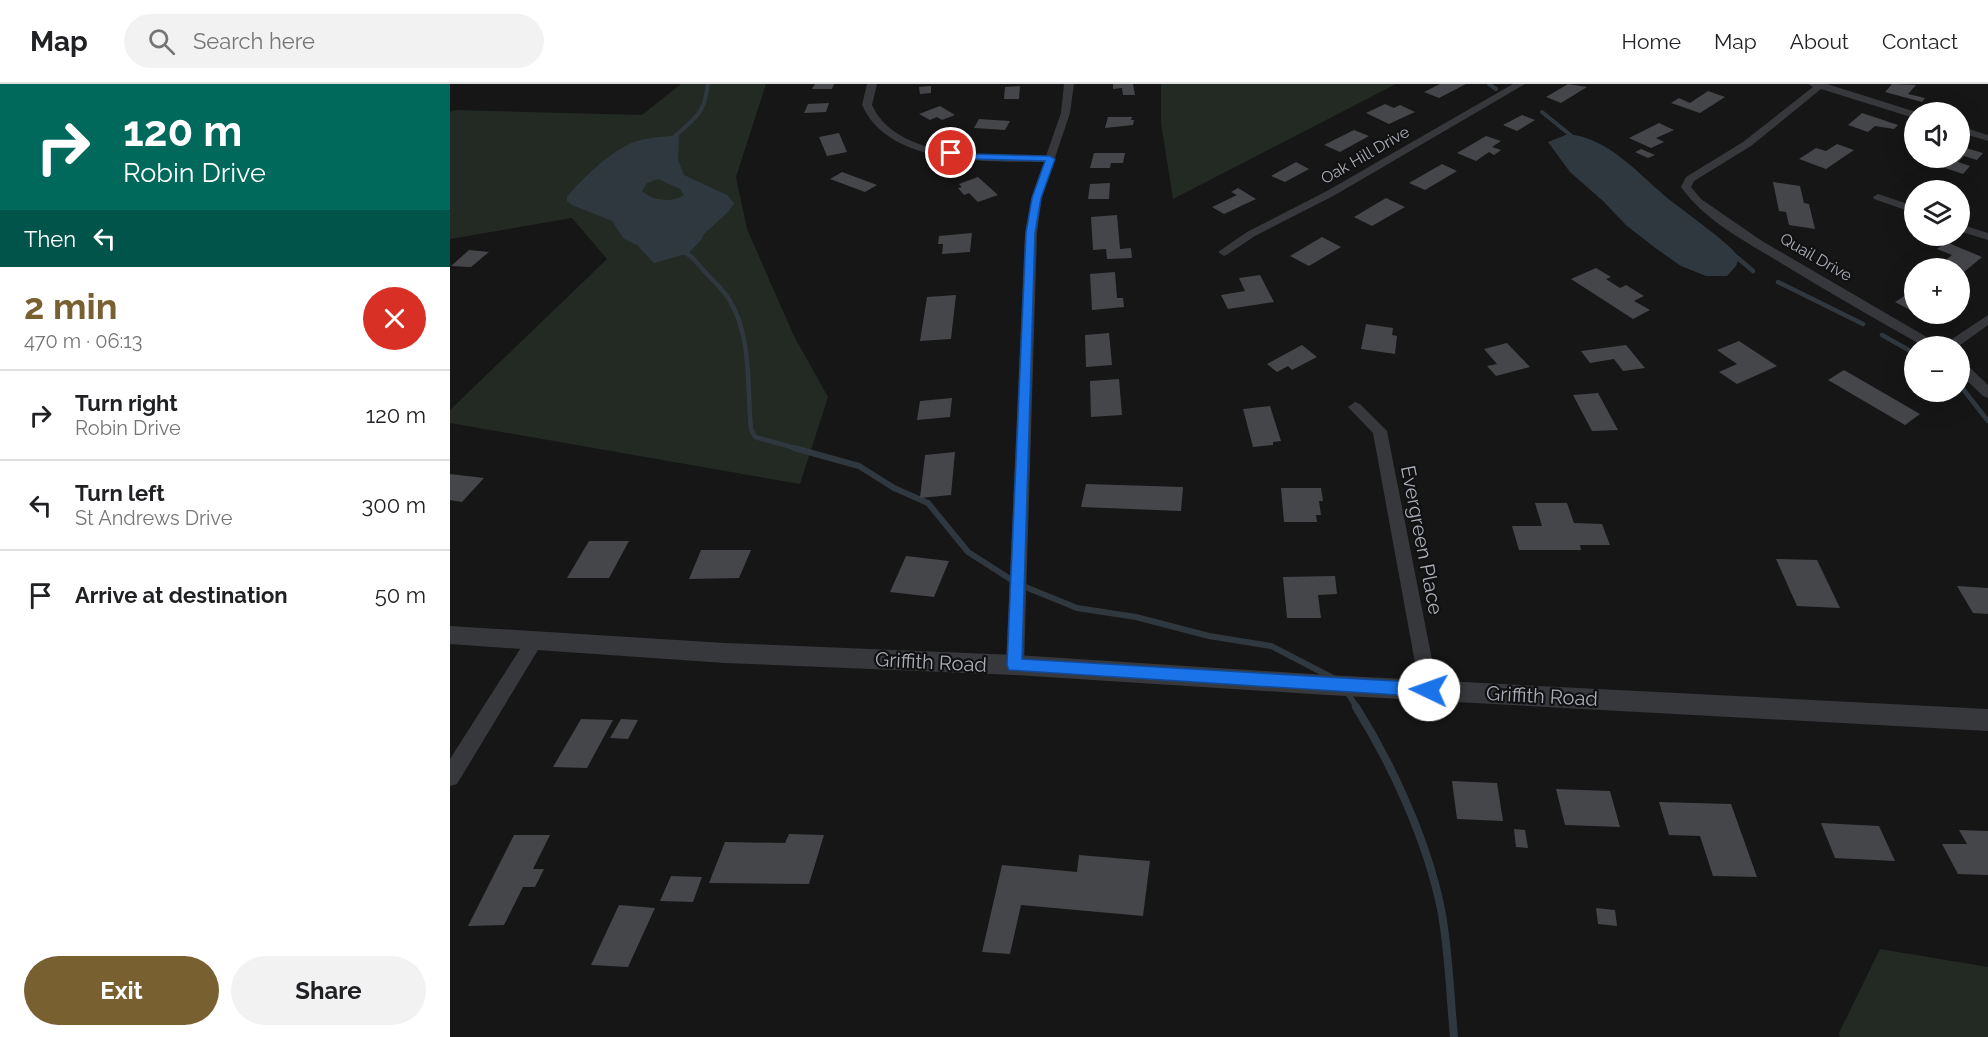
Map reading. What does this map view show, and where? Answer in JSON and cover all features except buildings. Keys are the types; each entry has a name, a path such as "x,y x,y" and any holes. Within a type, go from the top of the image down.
{"street":[{"path":"872,84 867,105 878,124 899,139 931,150 972,157 1050,159"},
{"path":"1015,665 1031,233 1037,198 1062,128 1069,98 1069,84"},
{"name":"Oak Hill Drive","path":"1224,252 1251,234 1330,193 1520,84"},
{"path":"1818,85 1904,112"},
{"name":"Quail Drive","path":"1818,85 1747,144 1690,179 1686,188 1687,192 1700,206 1775,255 1915,336"},
{"path":"1970,132 1988,138"},
{"path":"1878,197 1904,206"},
{"path":"1970,231 1988,237"},
{"path":"1965,336 1988,319"},
{"path":"1970,376 1988,393"},
{"name":"Evergreen Place","path":"1355,407 1380,431 1429,690"},
{"name":"Griffith Road","path":"450,635 725,653 1015,665 1988,720"},
{"path":"450,777 535,640"}],"shaded area":[{"path":"681,84 766,84 736,177 747,229 794,336 828,397 800,484 450,423 450,410 607,259 572,218 450,239 450,112 454,110 642,115"},
{"path":"1161,84 1396,84 1173,199 1161,123"},
{"path":"1568,134 1597,143 1624,160 1732,249 1739,258 1736,266 1727,276 1706,276 1681,266 1626,225 1570,172 1548,142"},
{"path":"679,135 678,160 684,175 727,195 734,203 689,253 654,263 637,245 624,239 612,221 572,205 567,201 567,197 589,173 618,150 642,140","holes":["658,179 680,189 684,195 668,200 651,197 642,191 647,183"]},
{"path":"1880,949 1988,967 1988,1037 1840,1037 1839,1033"}],"waterway":[{"path":"674,137 698,115 704,103 708,84"},
{"path":"1489,84 1496,89"},
{"path":"1542,112 1574,138"},
{"path":"683,252 693,258 722,290 737,315 745,347 751,429 755,437 799,449"},
{"path":"1733,254 1753,271"},
{"path":"1778,282 1863,324"},
{"path":"1882,335 1904,347"},
{"path":"1970,398 1988,421"},
{"path":"794,448 859,466 894,488 928,503 968,552 1018,584 1077,608 1136,617 1209,636 1271,646 1333,678"},
{"path":"1346,690 1357,708"},
{"path":"1356,707 1383,754 1407,805 1435,883 1446,941 1454,1037"}],"route":[{"path":"951,153 972,157 1050,159 1037,198 1031,233 1015,665 1429,690"}]}
